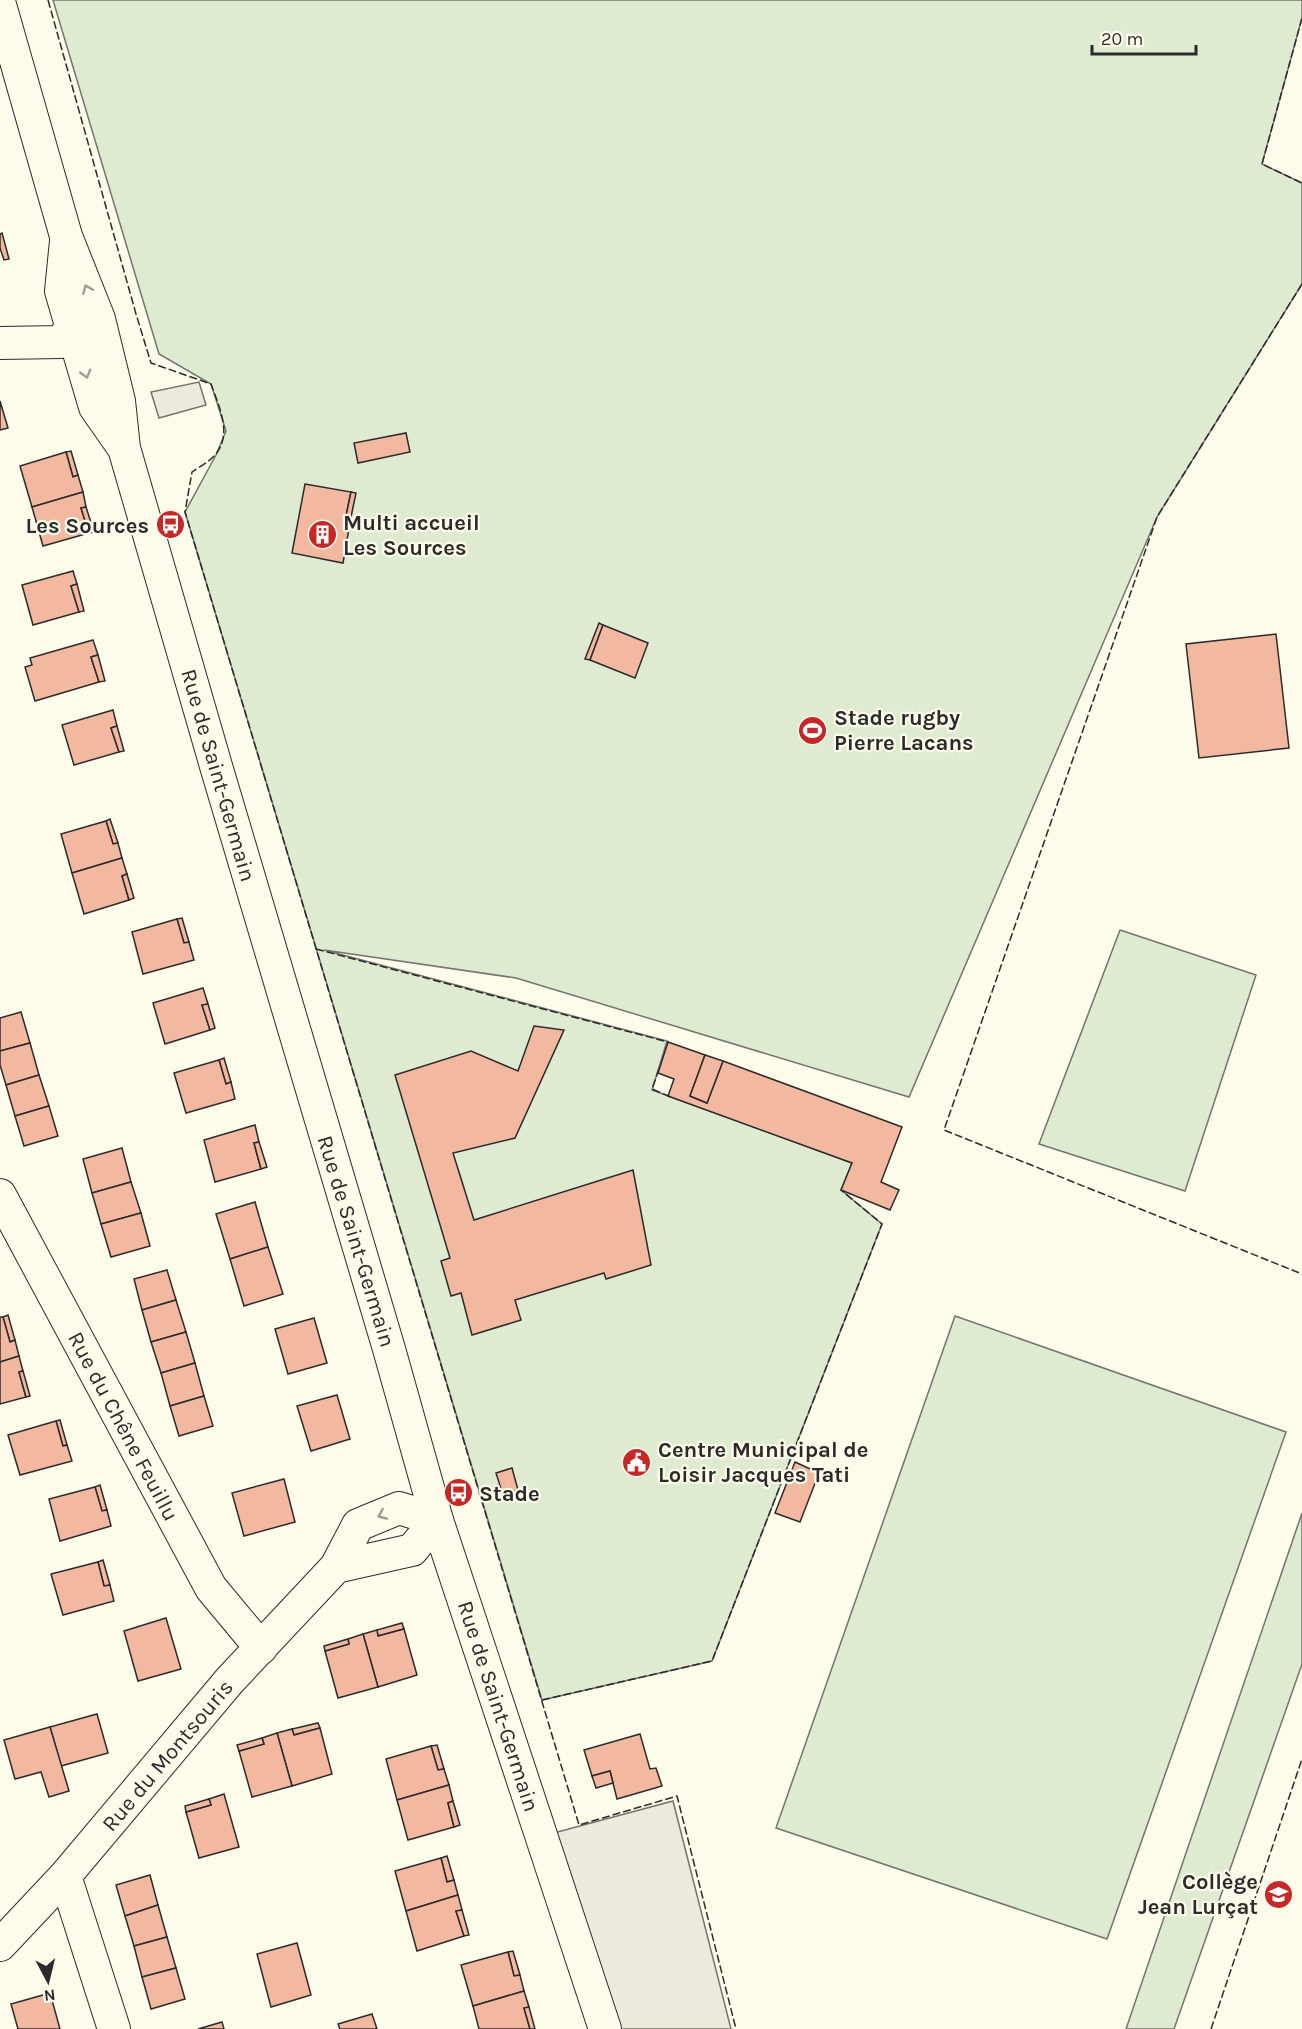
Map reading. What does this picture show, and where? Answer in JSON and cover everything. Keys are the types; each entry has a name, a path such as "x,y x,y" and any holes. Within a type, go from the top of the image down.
{"street":[{"name":"Rue de Saint-Germain","path":"0,5 66,236 61,291 86,322 119,401 124,448 389,1349 437,1520 605,2029"},
{"path":"0,336 56,317 86,322"},
{"path":"0,343 61,342 86,322"},
{"name":"Rue du Chêne Feuillu","path":"0,1196 210,1588 261,1648"},
{"name":"Rue du Montsouris","path":"0,1945 65,1876 230,1680 336,1567 358,1525 399,1508 437,1520"},
{"path":"336,1567 412,1550 437,1520"},
{"path":"65,1876 114,2029"}],"green space":[{"path":"53,0 1302,0 1302,18 1262,164 1302,183 1302,284 1157,517 909,1097 516,978 324,950 667,1041 652,1090 852,1163 841,1190 882,1224 712,1661 542,1700 185,512 216,455 226,431 211,384 159,354"},
{"path":"1120,930 1256,975 1185,1191 1039,1144"},
{"path":"955,1316 1286,1432 1107,1939 776,1828"},
{"path":"1302,1513 1302,1664 1174,2029 1126,2029"}],"shaded area":[{"path":"199,382 206,405 159,418 151,392"},
{"path":"673,1801 731,2029 612,2029 550,1834"}],"building":[{"path":"2,233 9,259 4,260 0,248 0,234"},
{"path":"0,401 8,428 0,430"},
{"path":"406,433 410,452 358,463 354,443"},
{"path":"71,451 78,475 73,477 66,452"},
{"path":"66,452 73,477 78,475 83,492 32,507 20,466"},
{"name":"Multi accueil Les Sources","path":"305,484 351,492 346,516 351,517 343,563 292,553"},
{"path":"83,492 86,507 81,508 89,533 43,546 32,507"},
{"path":"351,492 356,493 351,517 346,516"},
{"path":"86,507 94,532 89,533 81,508"},
{"path":"73,571 77,584 71,586 79,612 33,625 22,585"},
{"path":"77,584 84,611 79,612 71,586"},
{"path":"599,623 603,625 590,660 585,659"},
{"path":"603,625 648,643 635,678 590,660"},
{"path":"1276,634 1289,748 1199,758 1186,644"},
{"path":"93,640 98,655 91,657 99,682 35,701 25,667 32,665 30,658"},
{"path":"98,655 105,681 99,682 91,657"},
{"path":"113,710 117,726 111,728 119,752 74,765 62,725"},
{"path":"117,726 124,751 119,752 111,728"},
{"path":"110,819 118,843 113,844 106,821"},
{"path":"106,821 113,844 118,843 122,858 72,873 61,834"},
{"path":"122,858 127,874 122,876 129,900 84,914 72,873"},
{"path":"127,874 134,898 129,900 122,876"},
{"path":"182,918 189,942 184,943 177,919"},
{"path":"177,919 184,943 189,942 194,960 143,974 132,932"},
{"path":"203,988 208,1004 202,1005 210,1030 165,1044 153,1003"},
{"path":"208,1004 215,1028 210,1030 202,1005"},
{"path":"21,1012 30,1043 0,1051 0,1018"},
{"path":"534,1026 564,1030 515,1138 453,1153 474,1220 633,1170 651,1265 606,1279 604,1273 515,1300 521,1320 472,1335 461,1293 451,1296 441,1261 450,1258 395,1075 471,1051 518,1071"},
{"path":"668,1042 705,1055 690,1096 707,1103 723,1061 902,1127 881,1182 899,1190 890,1210 841,1190 852,1163 668,1096 674,1079 658,1073"},
{"path":"30,1043 39,1075 6,1085 0,1065 0,1051"},
{"path":"705,1055 723,1061 707,1103 690,1096"},
{"path":"224,1058 231,1082 226,1084 219,1060"},
{"path":"219,1060 226,1084 231,1082 235,1099 186,1113 174,1073"},
{"path":"39,1075 49,1106 15,1116 6,1085"},
{"path":"49,1106 58,1136 24,1146 15,1116"},
{"path":"255,1125 259,1142 254,1143 261,1169 215,1182 204,1140"},
{"path":"259,1142 267,1167 261,1169 254,1143"},
{"path":"122,1148 131,1182 92,1193 83,1159"},
{"path":"131,1182 141,1213 101,1224 92,1193"},
{"path":"255,1202 268,1247 230,1259 216,1214"},
{"path":"141,1213 150,1246 111,1257 101,1224"},
{"path":"268,1247 283,1294 244,1306 230,1259"},
{"path":"167,1270 176,1300 142,1310 134,1279"},
{"path":"176,1300 186,1332 151,1342 142,1310"},
{"path":"8,1315 15,1340 10,1342 3,1317"},
{"path":"0,1317 3,1317 10,1342 15,1340 19,1356 0,1362"},
{"path":"314,1318 327,1363 288,1374 275,1329"},
{"path":"186,1332 195,1363 161,1373 151,1342"},
{"path":"19,1356 23,1371 19,1372 26,1397 0,1404 0,1362"},
{"path":"195,1363 204,1396 170,1406 161,1373"},
{"path":"23,1371 30,1396 26,1397 19,1372"},
{"path":"337,1395 350,1439 311,1451 297,1406"},
{"path":"204,1396 213,1426 179,1436 170,1406"},
{"path":"60,1420 67,1445 63,1446 56,1421"},
{"path":"56,1421 63,1446 67,1445 72,1461 20,1475 8,1435"},
{"path":"795,1462 819,1473 800,1522 775,1513"},
{"path":"512,1468 518,1490 503,1495 496,1473"},
{"path":"284,1479 295,1522 244,1536 232,1493"},
{"path":"100,1485 107,1510 102,1511 95,1487"},
{"path":"95,1487 102,1511 107,1510 111,1526 60,1541 49,1499"},
{"path":"103,1560 110,1585 104,1586 98,1562"},
{"path":"98,1562 104,1586 110,1585 114,1601 63,1615 51,1574"},
{"path":"166,1618 181,1669 138,1681 124,1631"},
{"path":"402,1623 404,1629 378,1636 377,1630"},
{"path":"404,1629 417,1675 378,1687 363,1634 377,1630 378,1636"},
{"path":"363,1634 378,1687 338,1698 325,1651 349,1644 348,1639"},
{"path":"348,1639 349,1644 325,1651 324,1646"},
{"path":"97,1714 108,1753 61,1766 50,1727"},
{"path":"318,1723 320,1728 294,1735 292,1729"},
{"path":"50,1727 69,1791 49,1797 41,1772 15,1779 4,1740"},
{"path":"320,1728 332,1774 292,1786 277,1733 292,1729 294,1735"},
{"path":"277,1733 292,1786 252,1797 239,1751 264,1744 262,1738"},
{"path":"640,1734 650,1769 656,1768 662,1786 617,1799 610,1771 592,1776 584,1750"},
{"path":"262,1738 264,1744 239,1751 237,1745"},
{"path":"437,1745 444,1769 438,1770 431,1746"},
{"path":"431,1746 438,1770 444,1769 449,1785 397,1800 386,1759"},
{"path":"610,1771 613,1783 596,1788 592,1776"},
{"path":"449,1785 453,1801 448,1803 454,1827 408,1840 397,1800"},
{"path":"224,1794 239,1847 199,1858 186,1812 211,1805 209,1799"},
{"path":"209,1799 211,1805 186,1812 185,1806"},
{"path":"453,1801 460,1825 454,1827 448,1803"},
{"path":"447,1856 454,1880 447,1882 441,1858"},
{"path":"441,1858 447,1882 454,1880 458,1895 406,1911 395,1871"},
{"path":"150,1875 158,1905 125,1916 116,1885"},
{"path":"458,1895 462,1910 456,1911 464,1936 417,1951 406,1911"},
{"path":"158,1905 167,1937 134,1946 125,1916"},
{"path":"462,1910 469,1935 464,1936 456,1911"},
{"path":"167,1937 176,1968 142,1977 134,1946"},
{"path":"297,1943 311,1995 271,2007 257,1954"},
{"path":"513,1951 520,1975 514,1976 508,1952"},
{"path":"508,1952 514,1976 520,1975 524,1991 473,2006 461,1965"},
{"path":"176,1968 185,1999 151,2009 142,1977"},
{"path":"524,1991 529,2007 524,2008 530,2029 479,2029 473,2006"},
{"path":"50,1993 60,2029 18,2029 11,2004"},
{"path":"529,2007 535,2029 530,2029 524,2008"},
{"path":"372,2014 377,2029 340,2029 338,2024"},
{"path":"222,2022 224,2029 198,2029"}],"fence":[{"path":"48,0 151,363 211,384 221,411 224,429 220,447 213,458 192,472 185,512 579,1825 677,1796 736,2029"},
{"path":"1302,18 1262,164 1302,183"},
{"path":"1302,284 1157,517 944,1130 1302,1274"},
{"path":"316,949 668,1043"},
{"path":"659,1069 652,1089 671,1097"},
{"path":"542,1700 712,1661 882,1224 841,1190"},
{"path":"1211,2029 1302,1759"}],"place":[{"name":"Les Sources","path":"170,525"},
{"name":"Multi accueil Les Sources","path":"322,535"},
{"name":"Stade rugby Pierre Lacans","path":"813,730"},
{"name":"Centre Municipal de Loisir Jacques Tati","path":"637,1462"},
{"name":"Stade","path":"458,1493"},
{"name":"Collège Jean Lurçat","path":"1279,1894"}]}
